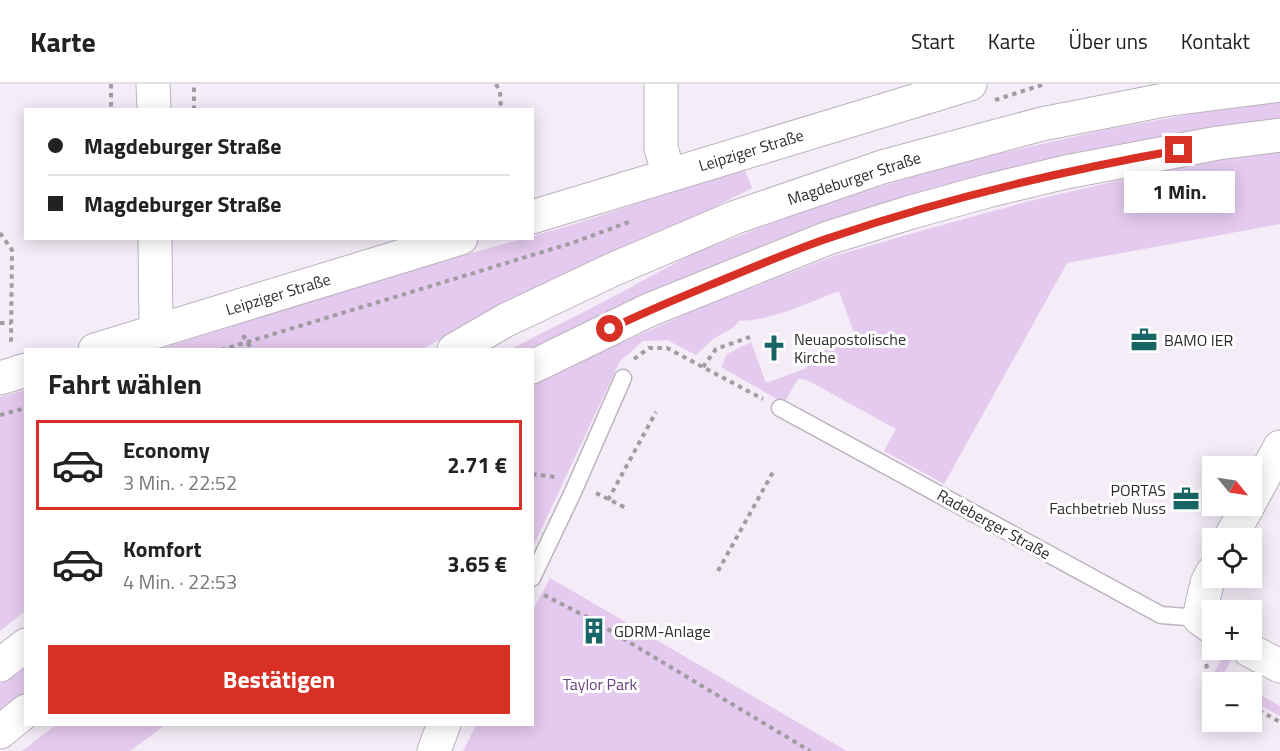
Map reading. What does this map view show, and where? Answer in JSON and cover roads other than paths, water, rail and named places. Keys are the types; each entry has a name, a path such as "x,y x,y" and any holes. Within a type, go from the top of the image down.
{"main road":[{"path":"153,84 154,108"},
{"path":"661,84 661,148 669,175"},
{"name":"Leipziger Straße","path":"534,216 970,84"},
{"name":"Magdeburger Straße","path":"458,348 506,321 614,269 736,217 882,167 1042,124 1164,100 1280,85"},
{"path":"534,366 649,310 828,238 908,213 1066,172 1218,143 1280,135"},
{"path":"155,240 156,331"},
{"name":"Leipziger Straße","path":"101,348 454,240"},
{"path":"1262,480 1280,447"},
{"path":"0,665 24,647"},
{"path":"1262,657 1280,666"},
{"path":"0,732 24,713"},
{"path":"434,751 443,726"}],"lane":[{"path":"536,585 573,492 623,378"},
{"name":"Radeberger Straße","path":"780,408 1161,615 1202,622"}],"place":[{"name":"BAMO IER","path":"1144,340"},
{"name":"Neuapostolische Kirche","path":"774,348"},
{"name":"PORTAS Fachbetrieb Nuss","path":"1186,499"},
{"name":"GDRM-Anlage","path":"594,631"}],"park label":[{"name":"Taylor Park","path":"600,684"}]}
